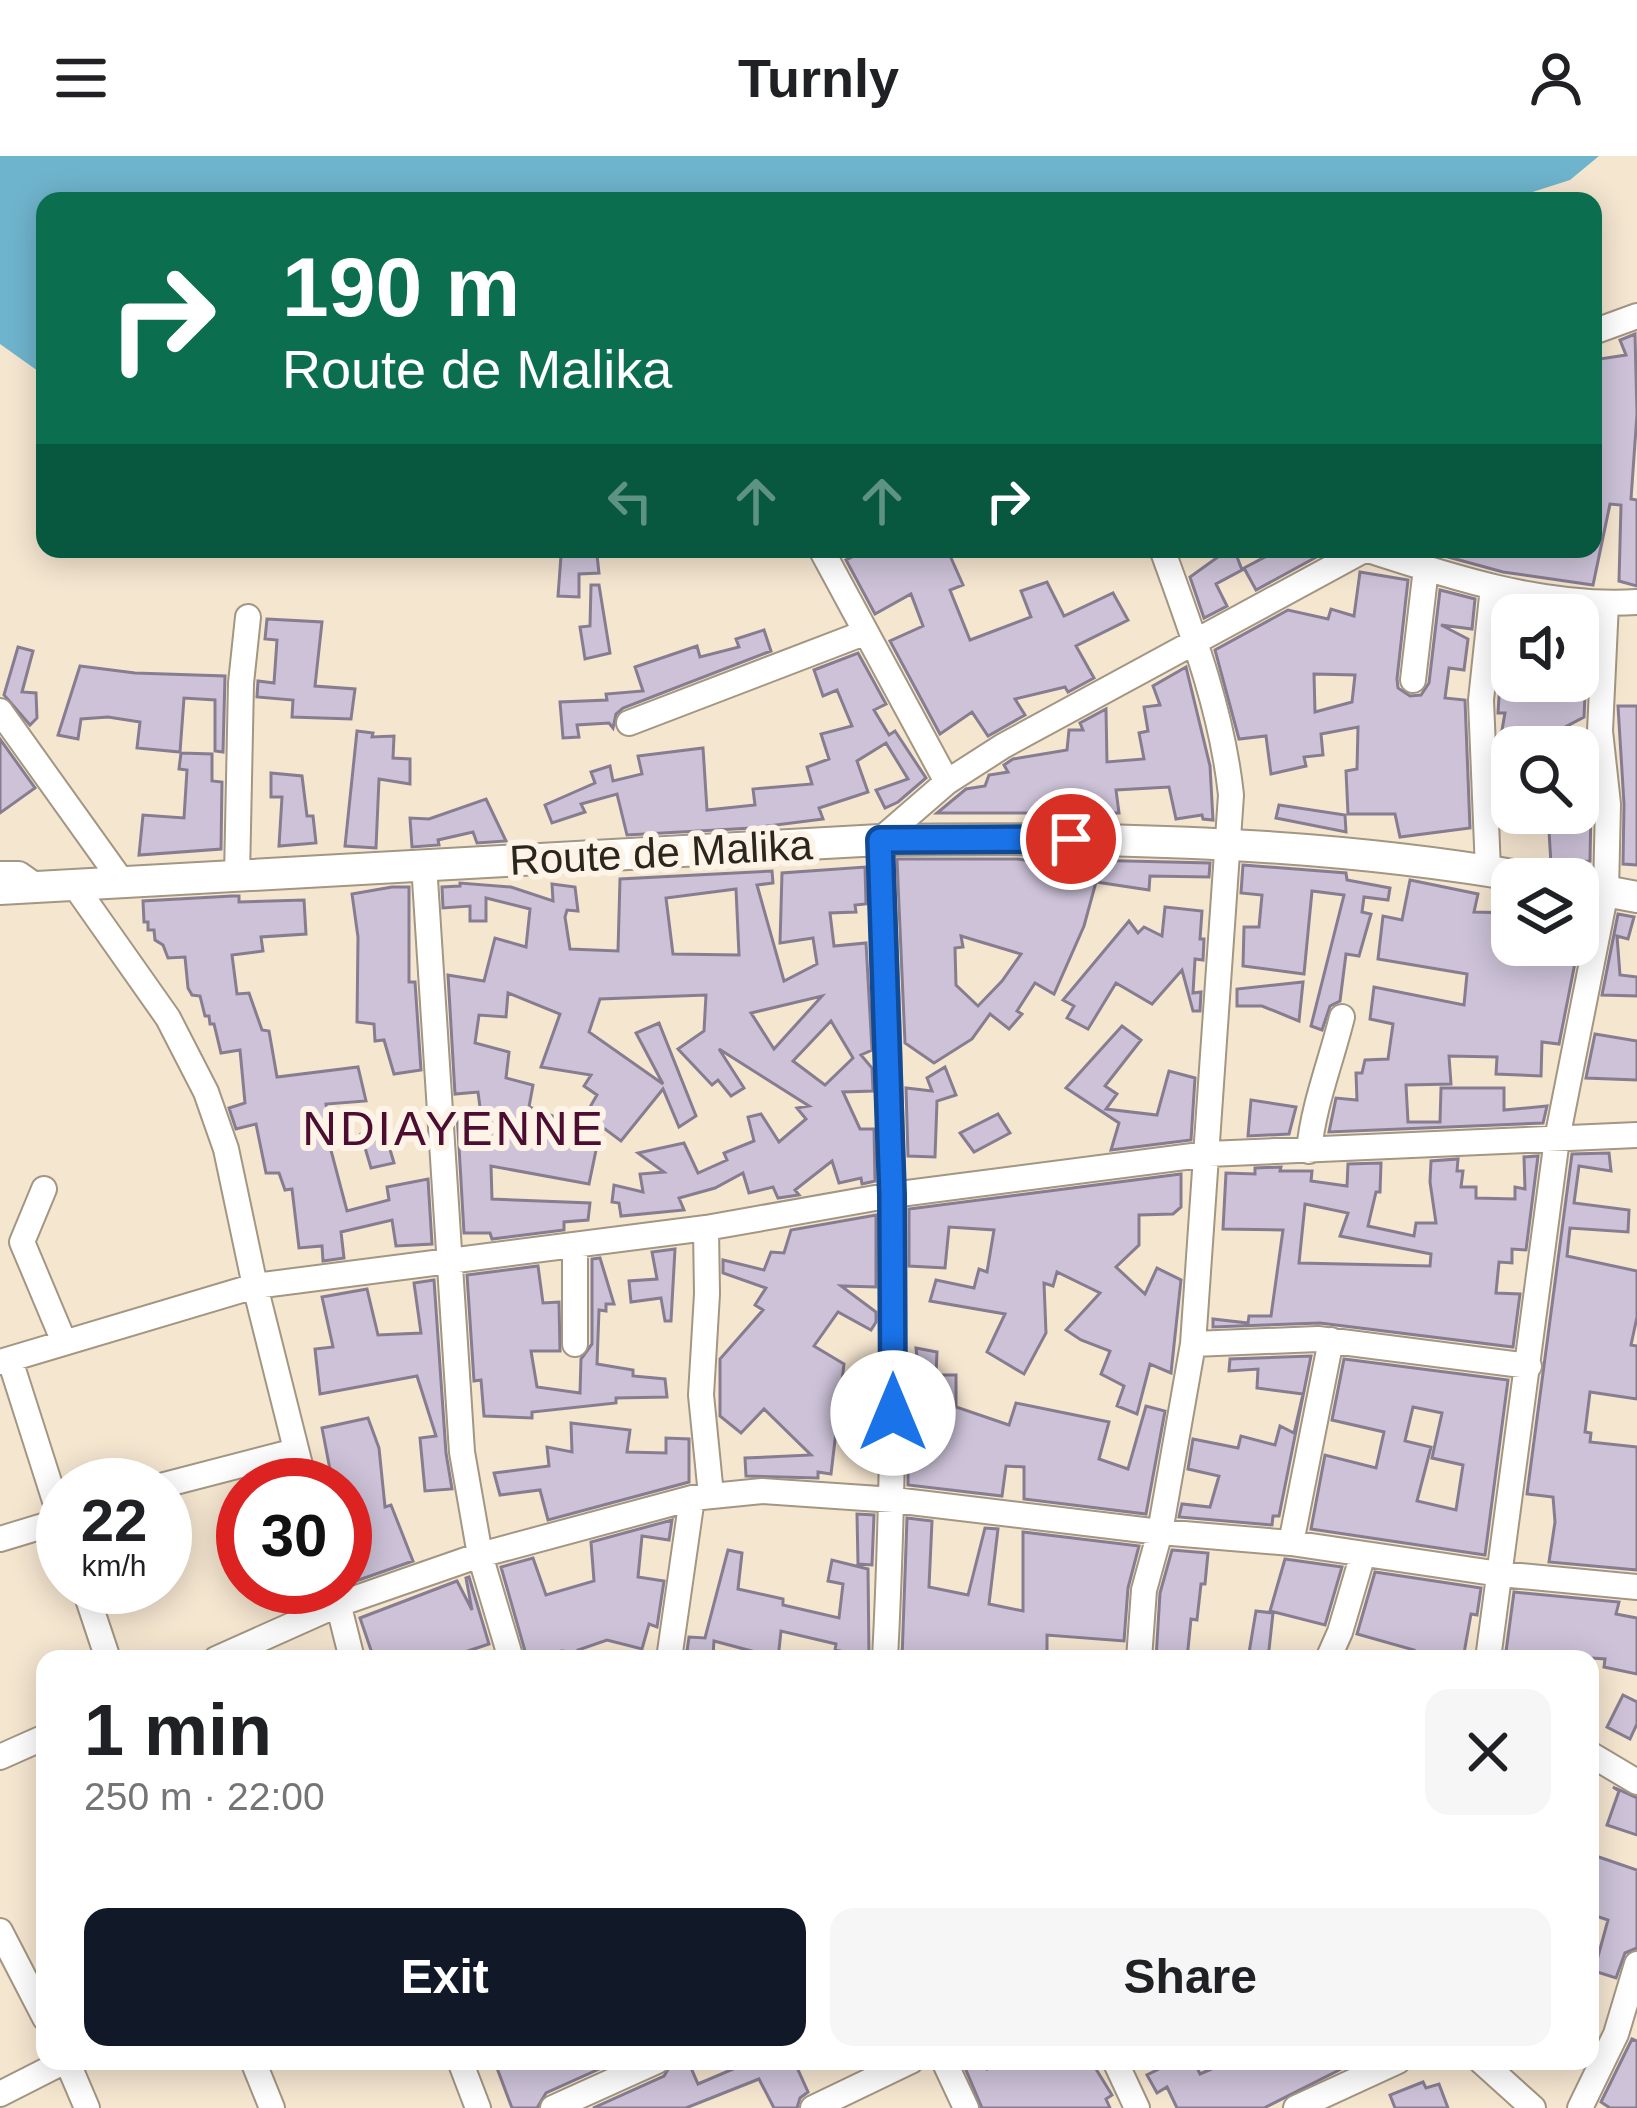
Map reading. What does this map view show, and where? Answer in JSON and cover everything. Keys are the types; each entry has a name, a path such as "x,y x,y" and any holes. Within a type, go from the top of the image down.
{"main road":[{"name":"Route de Malika","path":"0,890 880,840 1229,844 1491,871"},
{"path":"1599,890 1637,897"}],"street":[{"path":"1602,329 1637,316"},
{"path":"826,558 947,782"},
{"path":"1139,1650 1144,1590 1160,1532 1193,1344 1229,844 1227,758 1195,640 1165,558"},
{"path":"886,1650 894,1500 892,1195 880,840 947,782 1349,558"},
{"path":"1394,558 1493,587 1606,603 1637,602"},
{"path":"1413,680 1426,568"},
{"path":"1488,870 1480,700 1493,587"},
{"path":"1598,858 1608,804 1600,731 1606,603"},
{"path":"237,876 248,617"},
{"path":"629,723 864,633"},
{"path":"0,711 123,884"},
{"path":"424,864 462,1452 480,1555 508,1650"},
{"path":"0,874 19,874 38,887"},
{"path":"75,886 168,1018 206,1091 226,1149 297,1458"},
{"path":"1489,1650 1581,966"},
{"path":"1309,1151 1312,1114 1321,1101 1342,1017"},
{"path":"39,1458 5,1361 255,1286 706,1228 892,1195 1208,1154 1637,1135"},
{"path":"44,1189 22,1242 64,1342"},
{"path":"671,1650 702,1496 706,1228"},
{"path":"575,1246 575,1344"},
{"path":"1193,1344 1330,1340 1529,1366"},
{"path":"1291,1543 1330,1340"},
{"path":"192,1478 295,1450"},
{"path":"372,1585 702,1496 762,1491 894,1500 1291,1543 1500,1574 1637,1587"},
{"path":"0,1540 36,1530"},
{"path":"1332,1650 1363,1553"},
{"path":"93,1614 105,1650"},
{"path":"233,1650 301,1614"},
{"path":"341,1614 350,1650"},
{"path":"0,1757 36,1741"},
{"path":"1599,1759 1637,1782"},
{"path":"0,1930 36,2000"},
{"path":"1599,2069 1616,2034 1637,1964"},
{"path":"0,2094 48,2070"},
{"path":"70,2070 87,2108"},
{"path":"257,2070 272,2108"},
{"path":"463,2070 478,2108"},
{"path":"553,2108 632,2070"},
{"path":"814,2108 892,2070"},
{"path":"948,2070 966,2108"},
{"path":"1119,2070 1134,2107"},
{"path":"1296,2108 1378,2070"},
{"path":"1491,2070 1533,2108"},
{"path":"1580,2108 1598,2070"}],"water":[{"path":"0,156 1599,156 1570,180 1532,192 36,192 36,370 0,344"}],"building":[{"path":"1635,334 1637,414 1631,499 1637,500 1637,586 1619,581 1621,505 1610,504 1602,542 1602,359 1626,355 1620,340"},
{"path":"561,558 597,558 599,573 579,574 579,597 558,596"},
{"path":"951,558 963,585 950,590 970,640 1031,617 1021,591 1047,582 1064,616 1113,593 1128,620 1076,646 1094,678 1068,692 1065,687 1015,699 1025,715 988,736 972,712 940,734 890,641 923,626 911,594 875,614 846,560"},
{"path":"1216,558 1237,558 1242,570 1216,584 1227,606 1204,618 1190,577"},
{"path":"1263,558 1315,558 1256,590 1244,568"},
{"path":"1452,558 1599,558 1593,585 1503,572"},
{"path":"1360,572 1408,580 1398,688 1410,696 1421,695 1429,683 1440,590 1475,599 1472,629 1441,625 1468,639 1464,670 1449,668 1445,698 1465,700 1470,828 1400,837 1395,814 1348,814 1346,771 1357,769 1358,727 1321,734 1323,755 1304,757 1306,766 1271,774 1266,736 1239,739 1215,650 1288,610 1328,619 1331,609 1354,616","holes":["1314,674 1355,675 1352,702 1315,712"]},
{"path":"591,585 599,585 610,653 585,659 580,627 590,626"},
{"path":"267,619 322,622 315,686 355,689 351,719 292,717 293,700 257,697 258,681 274,683 277,640 265,639"},
{"path":"764,630 771,651 623,708 613,728 609,723 577,725 579,737 563,738 560,702 607,700 606,694 643,691 635,667 697,646 700,657 739,647 736,639"},
{"path":"18,647 33,651 22,692 36,693 37,718 30,725 4,695"},
{"path":"858,653 886,704 874,710 889,735 895,731 926,778 898,802 885,808 876,790 908,779 886,743 857,761 868,792 819,808 823,819 627,835 617,794 581,804 585,812 552,823 545,805 595,783 591,772 610,766 613,781 642,774 638,756 703,748 707,810 755,805 753,789 812,784 807,767 829,759 821,734 852,726 837,690 823,696 814,670"},
{"path":"80,666 225,676 223,752 215,751 215,700 184,698 180,752 137,748 140,722 108,717 81,719 78,739 58,735"},
{"path":"1186,667 1210,766 1213,820 1202,815 1176,819 1169,787 1116,790 1119,813 937,813 966,789 985,786 989,775 1008,772 1004,765 1013,759 1067,750 1069,730 1083,730 1080,723 1106,709 1107,762 1144,759 1139,733 1148,731 1144,707 1160,705 1153,686"},
{"path":"1499,702 1585,702 1584,717 1567,726 1503,726 1505,713 1498,713"},
{"path":"1618,706 1637,706 1637,865 1623,864"},
{"path":"357,731 373,733 372,737 394,736 393,758 410,759 410,784 379,779 376,848 345,846"},
{"path":"0,739 35,788 0,813"},
{"path":"181,753 212,754 212,781 222,782 221,849 139,855 143,815 184,818 187,770 179,769"},
{"path":"271,773 302,776 316,843 279,846 282,797 271,797"},
{"path":"486,799 506,841 477,843 473,832 438,840 439,845 412,847 410,818 429,819"},
{"path":"1279,805 1345,815 1346,832 1276,818"},
{"path":"1549,834 1590,834 1590,858 1551,858"},
{"path":"897,859 1210,863 1209,877 1150,876 1149,890 1096,882 1084,926 1054,994 1035,983 1017,1011 1022,1014 1009,1029 990,1014 972,1039 934,1063 905,1043","holes":["961,936 1021,954 978,1006 956,985 955,948 963,947"]},
{"path":"1243,865 1346,873 1347,880 1390,888 1388,900 1364,897 1362,912 1371,914 1359,956 1346,954 1340,1001 1330,1006 1322,1030 1311,1026 1344,895 1312,891 1304,974 1243,966 1244,927 1259,927 1262,895 1241,893"},
{"path":"865,867 866,904 855,905 856,912 830,913 834,946 866,943 872,1050 861,1055 872,1068 873,1091 843,1092 860,1129 874,1129 875,1181 862,1184 861,1178 839,1183 832,1161 795,1190 799,1195 778,1198 773,1187 749,1193 743,1173 715,1188 679,1198 684,1210 621,1216 619,1203 612,1202 614,1185 643,1192 640,1174 664,1172 638,1153 684,1143 698,1173 727,1160 724,1153 754,1141 748,1117 761,1114 779,1142 806,1119 797,1108 809,1106 719,1049 744,1088 731,1096 718,1080 712,1085 678,1049 704,1031 706,995 600,999 589,1032 663,1084 636,1033 659,1023 696,1116 679,1127 663,1089 621,1141 601,1126 589,1184 491,1166 492,1199 590,1203 588,1220 564,1222 564,1230 492,1239 490,1233 464,1233 457,1112 480,1107 478,1092 455,1094 448,975 484,981 495,938 526,947 530,909 486,898 486,921 470,921 470,906 443,908 442,887 460,883 511,887 553,901 552,884 575,887 578,911 567,910 565,917 570,949 618,951 620,879 772,871 773,883 757,885 784,981 817,964 813,938 780,943 782,873","holes":["736,889 739,955 673,954 666,898","508,993 560,1014 541,1067 591,1075 584,1086 597,1095 579,1126 529,1107 533,1085 506,1078 509,1052 475,1043 479,1015 506,1017","822,996 774,1049 751,1013","831,1021 853,1058 825,1085 793,1061"]},
{"path":"1410,880 1478,894 1474,912 1491,912 1491,966 1574,966 1559,1044 1542,1042 1541,1076 1496,1074 1497,1057 1449,1056 1451,1084 1406,1085 1408,1122 1440,1122 1441,1088 1504,1088 1504,1110 1547,1106 1543,1123 1329,1132 1336,1098 1357,1100 1356,1073 1362,1073 1365,1060 1388,1059 1393,1024 1370,1019 1374,987 1464,1005 1467,974 1378,959 1383,916 1402,920"},
{"path":"409,887 409,982 415,982 421,1070 394,1074 384,1040 375,1041 374,1024 357,1022 358,937 352,894"},
{"path":"239,896 239,902 304,900 306,934 261,937 263,951 232,955 237,994 249,993 262,1030 269,1031 277,1077 358,1067 366,1101 326,1104 329,1124 324,1124 347,1211 389,1200 387,1187 428,1179 432,1244 396,1246 392,1220 341,1232 344,1258 323,1261 322,1246 299,1248 292,1189 285,1190 279,1173 266,1173 256,1124 236,1129 229,1108 245,1103 240,1050 221,1053 200,996 192,995 188,988 185,957 168,958 154,930 148,930 144,922 143,901"},
{"path":"1165,907 1202,911 1203,960 1195,959 1193,993 1201,992 1200,1011 1193,1011 1182,970 1152,1004 1116,983 1088,1029 1067,1018 1074,1006 1063,1000 1129,921 1138,933 1144,927 1162,936"},
{"path":"1618,914 1634,917 1628,939 1617,936 1620,975 1637,977 1637,996 1602,995"},
{"path":"1303,982 1299,1021 1262,1006 1237,1006 1237,989"},
{"path":"1122,1026 1141,1040 1105,1086 1117,1094 1106,1109 1157,1115 1169,1071 1195,1078 1191,1140 1111,1150 1119,1123 1066,1088"},
{"path":"1595,1034 1637,1041 1637,1080 1586,1078"},
{"path":"945,1067 956,1095 937,1101 935,1157 908,1156 906,1088 932,1091 927,1078"},
{"path":"1251,1100 1296,1107 1289,1134 1248,1136"},
{"path":"998,1114 1010,1133 974,1152 960,1133"},
{"path":"384,1129 394,1163 371,1168 361,1134"},
{"path":"1609,1153 1611,1171 1579,1166 1574,1203 1629,1210 1628,1232 1570,1228 1567,1256 1637,1271 1637,1317 1631,1345 1637,1346 1637,1399 1590,1392 1585,1432 1591,1433 1590,1442 1637,1447 1637,1570 1549,1562 1553,1497 1527,1494 1572,1154"},
{"path":"1538,1156 1526,1250 1512,1249 1512,1263 1499,1262 1496,1293 1520,1294 1513,1347 1320,1323 1213,1327 1213,1319 1248,1323 1249,1316 1271,1316 1283,1230 1223,1229 1226,1173 1255,1174 1255,1168 1281,1167 1280,1171 1312,1171 1311,1181 1347,1186 1348,1164 1381,1163 1380,1192 1376,1192 1368,1226 1414,1236 1416,1223 1436,1223 1431,1161 1458,1159 1457,1171 1463,1171 1461,1187 1476,1187 1476,1198 1515,1199 1515,1187 1525,1189 1524,1157","holes":["1305,1204 1348,1213 1340,1236 1431,1254 1430,1266 1299,1263"]},
{"path":"1181,1174 1181,1207 1173,1214 1139,1215 1139,1245 1116,1267 1145,1294 1157,1268 1181,1280 1171,1373 1150,1364 1137,1414 1117,1406 1124,1386 1101,1374 1110,1351 1066,1330 1100,1293 1057,1272 1053,1286 1044,1283 1046,1333 1024,1374 987,1352 1005,1314 930,1301 936,1280 974,1288 979,1269 987,1272 994,1230 949,1227 945,1268 909,1266 909,1209"},
{"path":"876,1215 876,1287 841,1286 876,1312 876,1322 871,1330 838,1312 814,1346 844,1364 831,1474 818,1472 818,1478 746,1476 745,1458 811,1455 764,1409 741,1433 720,1416 720,1359 763,1310 755,1305 766,1288 723,1273 723,1260 764,1270 771,1252 784,1253 791,1230"},
{"path":"675,1249 671,1321 665,1321 661,1298 631,1302 629,1281 657,1279 652,1252"},
{"path":"600,1258 614,1304 599,1310 597,1364 633,1370 633,1376 665,1379 667,1397 616,1398 616,1403 532,1412 532,1418 484,1416 481,1380 474,1381 467,1275 538,1266 543,1303 559,1302 560,1351 531,1351 537,1387 580,1393 581,1359 592,1344 592,1259"},
{"path":"434,1280 452,1489 425,1491 420,1438 436,1436 417,1376 320,1394 315,1349 333,1347 322,1297 367,1289 378,1335 421,1333 414,1283"},
{"path":"916,1348 937,1352 936,1375 956,1375 956,1407 1009,1425 1016,1403 1109,1422 1099,1459 1128,1469 1146,1406 1165,1411 1146,1514 1024,1499 1024,1467 1006,1466 1002,1496 908,1485 908,1455 922,1457 933,1416 923,1414"},
{"path":"1311,1356 1279,1516 1273,1516 1272,1525 1179,1517 1182,1504 1210,1507 1219,1476 1188,1469 1193,1439 1238,1448 1241,1436 1275,1445 1280,1426 1294,1433 1303,1394 1257,1388 1258,1369 1229,1371 1230,1359"},
{"path":"1344,1359 1508,1380 1485,1555 1311,1529 1325,1455 1376,1468 1384,1432 1332,1420","holes":["1413,1407 1442,1413 1432,1458 1463,1465 1456,1510 1417,1501 1431,1447 1405,1441"]},
{"path":"856,1370 876,1374 875,1462 860,1460"},
{"path":"368,1418 379,1448 385,1507 391,1505 413,1561 372,1575 372,1458 328,1458 322,1428"},
{"path":"571,1423 630,1430 627,1452 666,1453 666,1438 689,1439 689,1482 548,1520 540,1490 500,1495 494,1473 549,1466 547,1447 572,1452"},
{"path":"857,1514 874,1515 872,1565 858,1564"},
{"path":"907,1518 932,1521 929,1587 968,1595 985,1528 998,1529 989,1604 1023,1611 1023,1532 1139,1546 1128,1588 1124,1641 1047,1635 1047,1650 902,1650"},
{"path":"672,1520 669,1540 642,1536 638,1577 664,1581 657,1627 649,1624 642,1649 607,1640 578,1650 525,1650 501,1567 533,1558 546,1595 594,1581 591,1542"},
{"path":"728,1550 742,1553 738,1589 839,1618 843,1584 828,1581 832,1560 868,1569 869,1650 835,1650 836,1644 781,1631 779,1650 748,1650 714,1641 713,1650 687,1650 689,1637 705,1638"},
{"path":"1172,1550 1208,1553 1188,1650 1157,1650 1160,1593"},
{"path":"1285,1559 1342,1567 1325,1625 1270,1611"},
{"path":"1375,1572 1481,1588 1465,1650 1414,1650 1357,1634"},
{"path":"469,1577 489,1644 471,1650 371,1650 360,1618 457,1581 472,1610"},
{"path":"1514,1592 1619,1602 1616,1614 1637,1618 1637,1674 1604,1667 1599,1650 1506,1650"},
{"path":"1256,1611 1273,1613 1269,1650 1250,1650"},
{"path":"1623,1695 1637,1702 1637,1724 1630,1739 1607,1727"},
{"path":"1613,1787 1637,1798 1637,1835 1607,1825 1619,1791"},
{"path":"1599,1857 1637,1870 1637,1948 1625,1953 1616,1978 1599,1973 1608,1920 1599,1917"},
{"path":"1632,2039 1637,2041 1637,2108 1610,2108 1601,2102"},
{"path":"498,2070 597,2070 546,2093 537,2108 512,2108"},
{"path":"668,2070 692,2070 698,2084 731,2070 798,2070 808,2092 797,2108 774,2108 759,2079 686,2108 593,2108 664,2076"},
{"path":"966,2070 1097,2070 1112,2095 1106,2099 1110,2108 982,2108"},
{"path":"1157,2070 1198,2070 1200,2074 1209,2070 1339,2070 1264,2108 1177,2108 1167,2087 1157,2093 1147,2075"},
{"path":"1423,2082 1426,2088 1439,2084 1448,2108 1395,2108 1390,2095"}],"district":[{"name":"NDIAYENNE","path":"454,1128"}],"route":[{"path":"893,1413 892,1195 880,840 1071,839"}]}
